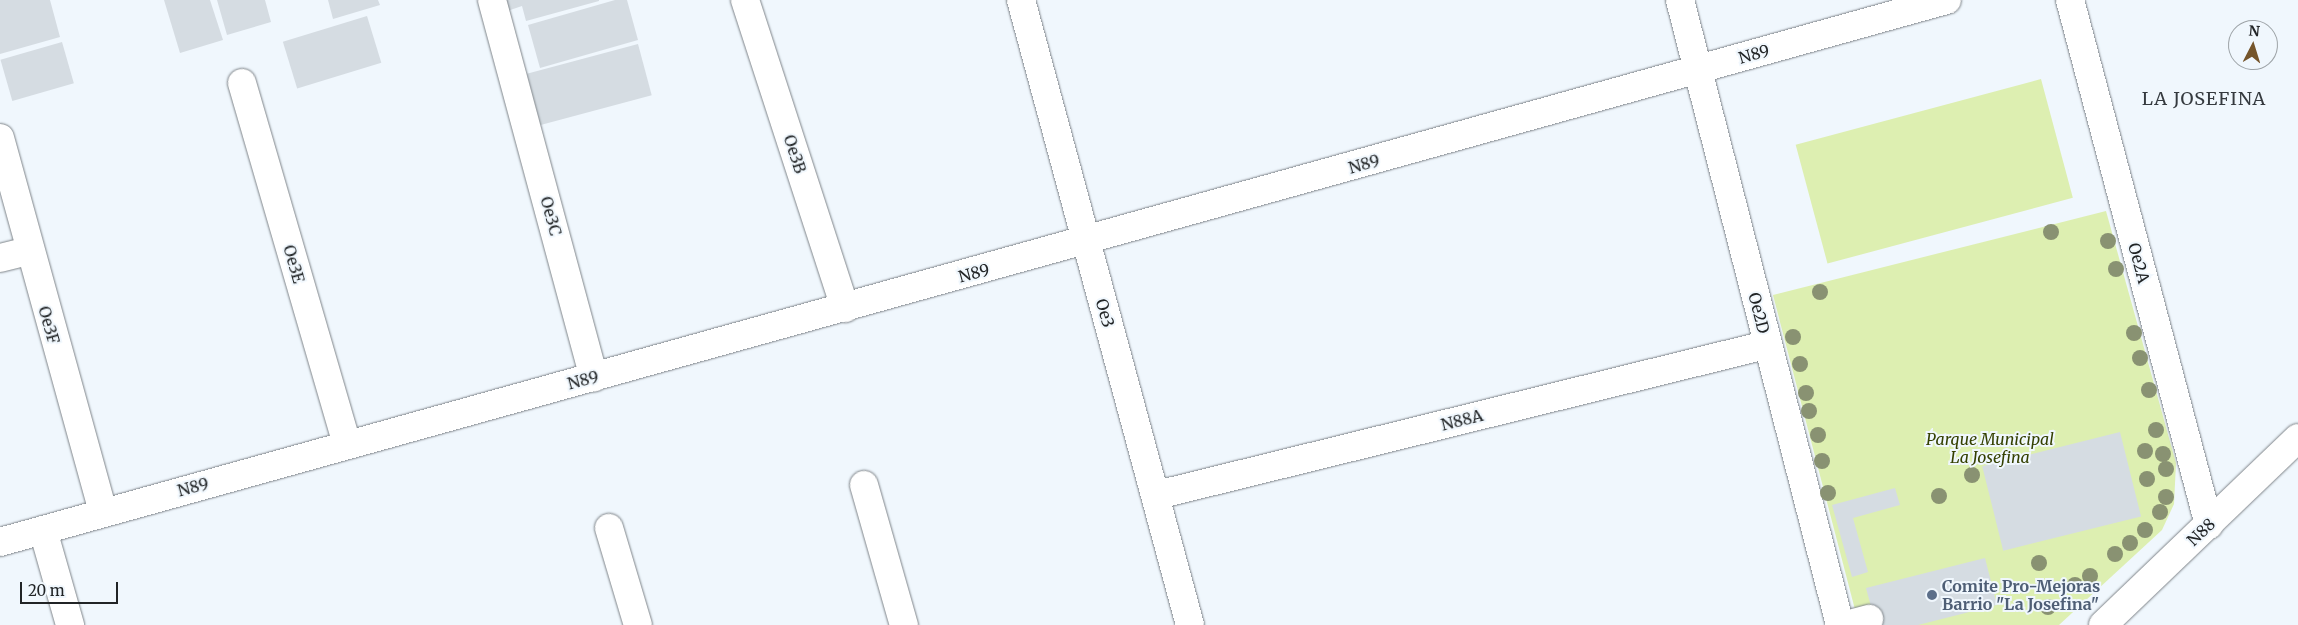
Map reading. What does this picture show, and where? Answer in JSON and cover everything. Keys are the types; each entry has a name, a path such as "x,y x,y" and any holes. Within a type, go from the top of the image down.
{"street":[{"name":"Oe3C","path":"492,0 594,376"},
{"name":"Oe3B","path":"745,0 845,308"},
{"name":"Oe3","path":"1021,0 1085,242 1157,495 1190,625"},
{"name":"Oe2D","path":"1680,0 1700,69 1766,345 1840,625"},
{"name":"N89","path":"0,542 347,444 1085,242 1946,0"},
{"name":"Oe2A","path":"2070,0 2208,525"},
{"name":"Oe3E","path":"242,83 347,444"},
{"name":"Oe3F","path":"0,138 28,251 102,512"},
{"path":"0,258 28,251"},
{"name":"N88A","path":"1157,495 1766,345"},
{"name":"N88","path":"2103,625 2298,438"},
{"path":"864,485 904,625"},
{"path":"610,528 638,625"},
{"path":"43,530 70,625"}],"green space":[{"path":"2041,79 2073,198 1827,264 1796,145"},
{"name":"Parque Municipal La Josefina","path":"2106,211 2176,463 2174,504 2162,530 2059,625 1859,625 1773,295"}],"building":[{"path":"0,0 50,0 60,37 0,54"},
{"path":"164,0 210,0 223,40 180,53"},
{"path":"217,0 265,0 271,22 227,35"},
{"path":"328,0 378,0 380,5 333,19"},
{"path":"504,0 599,1 526,21 522,6 507,11"},
{"path":"615,0 627,0 638,40 540,68 528,25"},
{"path":"367,16 381,63 297,89 283,42"},
{"path":"62,42 74,83 12,101 0,60"},
{"path":"638,44 652,95 541,125 527,74"},
{"path":"2120,432 2141,516 2003,551 1982,466"},
{"path":"1895,488 1900,505 1853,518 1868,572 1852,577 1832,505"},
{"path":"1985,558 1997,605 1918,625 1876,625 1866,588"}],"place":[{"name":"Comite Pro-Mejoras Barrio \"La Josefina\"","path":"1932,595"}],"district":[{"name":"LA JOSEFINA","path":"2204,99"}]}
